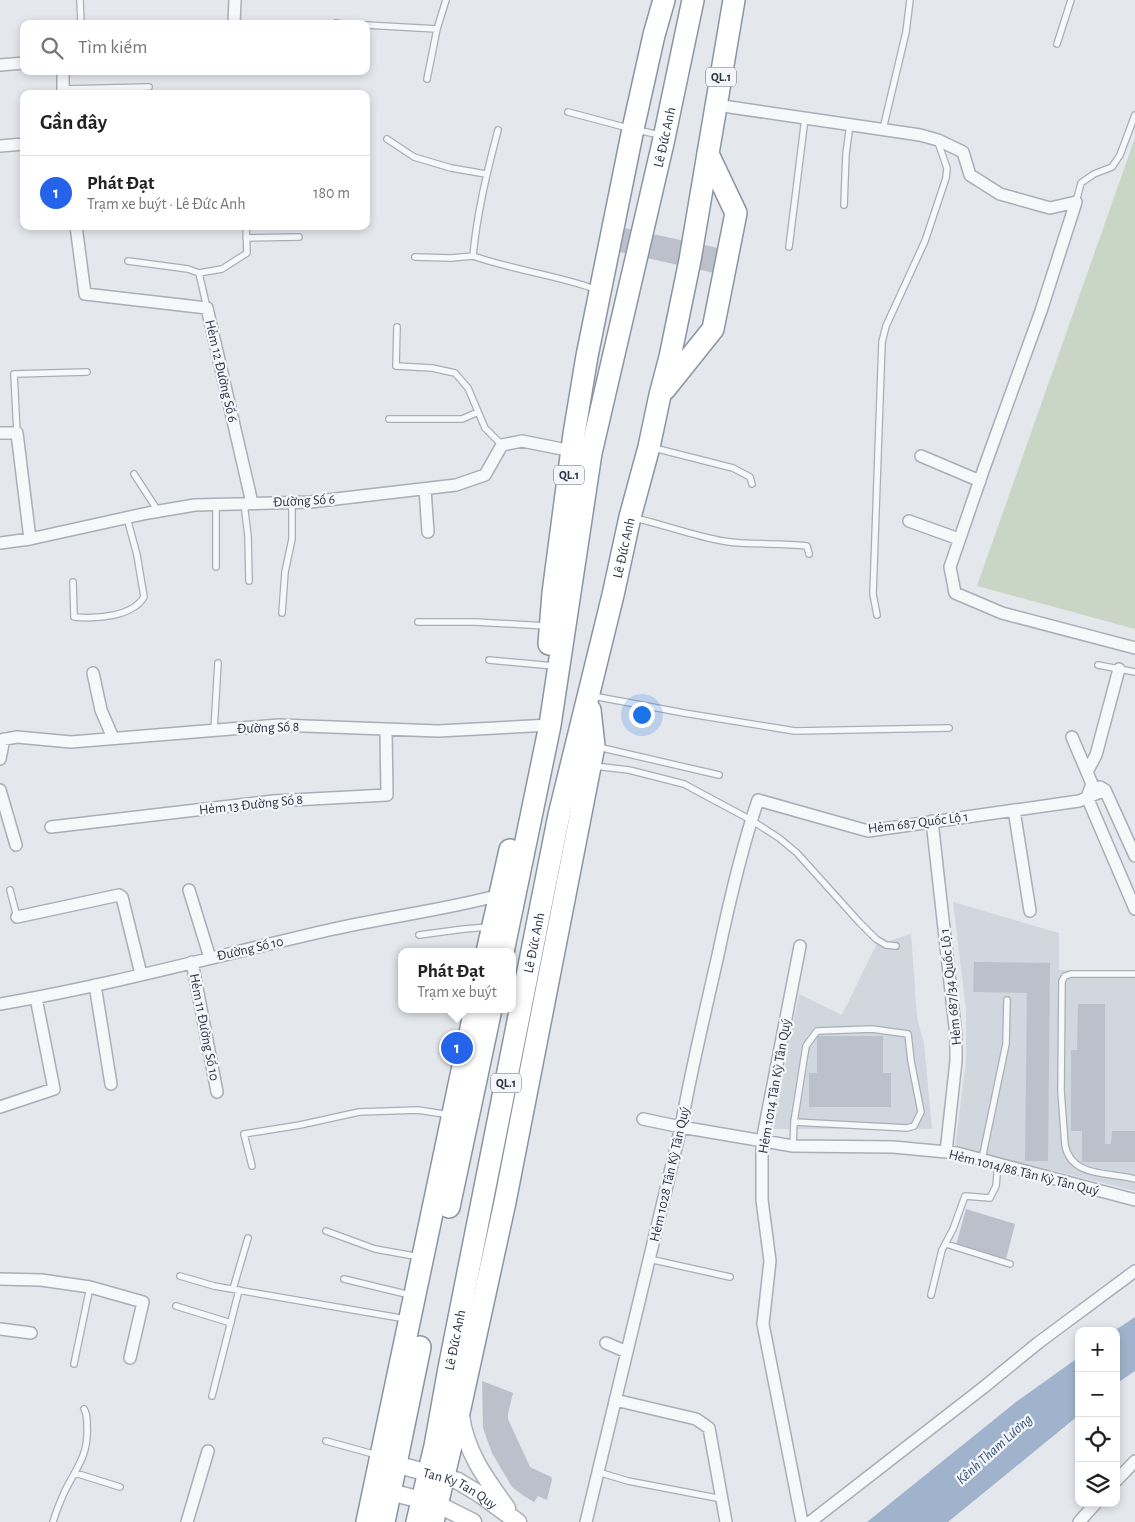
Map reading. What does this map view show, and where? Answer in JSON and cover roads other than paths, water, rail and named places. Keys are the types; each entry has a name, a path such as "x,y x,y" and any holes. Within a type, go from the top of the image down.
{"highway":[{"name":"Lê Đức Anh","path":"504,948 553,666 581,452 586,356 633,130 664,0"},
{"name":"Lê Đức Anh","path":"581,452 665,136 693,0"},
{"name":"Lê Đức Anh","path":"418,1522 431,1509 492,1151 559,815 670,358 690,260 734,0"},
{"name":"Lê Đức Anh","path":"660,395 713,329 736,213 708,154"},
{"name":"QL.1","path":"589,695 592,756"},
{"name":"Lê Đức Anh","path":"488,948 544,725"},
{"name":"Lê Đức Anh","path":"436,1474 460,1408 514,1155 592,756"},
{"name":"QL.1","path":"384,1522 390,1492 388,1460 410,1320 474,1013"},
{"name":"QL.1","path":"367,1522 388,1460 489,1013"},
{"path":"492,1151 514,1155"}],"main road":[{"path":"460,1408 467,1445 480,1470 519,1521"},
{"name":"Tan Ky Tan Quy","path":"388,1460 436,1474 471,1488 519,1521"},
{"path":"390,1492 431,1509 473,1522"}],"street":[{"path":"234,0 234,20"},
{"path":"0,64 20,63"},
{"path":"63,75 63,90"},
{"path":"716,105 920,135 938,140 963,152 970,175 1000,194 1050,208 1076,202"},
{"path":"0,146 20,144"},
{"path":"1076,202 1041,311 950,567 955,593 1002,613 1135,648"},
{"name":"Hẻm 12 Đường Số 6","path":"77,230 85,294 207,308 248,503"},
{"path":"0,433 17,433 30,539"},
{"path":"502,445 522,441 581,452"},
{"name":"Đường Số 6","path":"0,543 30,539 158,511 195,505 310,502 456,485 485,475 502,445"},
{"path":"921,456 980,481"},
{"path":"425,489 428,532"},
{"path":"909,521 959,539"},
{"path":"1087,772 1096,755 1119,669"},
{"path":"93,673 100,710 113,738"},
{"name":"Đường Số 8","path":"2,739 17,737 71,742 279,725 386,730 438,730 544,725"},
{"name":"Hẻm 13 Đường Số 8","path":"51,827 274,801 386,795 386,730"},
{"path":"1072,737 1092,784 1087,797 1135,909"},
{"path":"0,759 2,739"},
{"path":"1092,784 1106,790 1135,856"},
{"path":"0,790 16,845"},
{"name":"Hẻm 687 Quốc Lộ 1","path":"750,822 758,800 868,831 1079,801 1106,790"},
{"path":"1014,810 1030,911"},
{"name":"Hẻm 687/34 Quốc Lộ 1","path":"932,821 956,1036 956,1060 946,1152"},
{"name":"Hẻm 1028 Tân Kỳ Tân Quý","path":"586,1522 680,1128 702,1023 750,822"},
{"path":"1112,853 1130,844"},
{"path":"189,890 210,958"},
{"path":"17,917 119,895 122,897 141,974"},
{"name":"Đường Số 10","path":"0,1004 36,998 332,929 475,902 500,895"},
{"name":"Hẻm 1014 Tân Kỳ Tân Quý","path":"800,946 762,1141 762,1200 770,1261 763,1324 802,1522"},
{"name":"Hẻm 11 Đường Số 10","path":"192,962 217,1092"},
{"path":"95,984 111,1084"},
{"path":"0,1107 54,1089 36,998"},
{"name":"Hẻm 1014/88 Tân Kỳ Tân Quý","path":"643,1119 680,1128 793,1146 893,1147 946,1152 998,1163 1135,1200"},
{"path":"810,1522 1038,1343 1135,1271"},
{"path":"0,1280 41,1280 90,1287 143,1302 130,1358"},
{"path":"0,1329 31,1333"},
{"path":"606,1343 627,1352"},
{"path":"615,1400 696,1419 709,1428 726,1522"},
{"path":"187,1522 208,1451"},
{"path":"1120,1476 1135,1461"},
{"path":"1079,1522 1092,1507"}],"lane":[{"path":"80,0 81,20"},
{"path":"427,79 437,29 446,0"},
{"path":"883,129 906,32 910,0"},
{"path":"1057,44 1071,0"},
{"path":"370,25 437,29"},
{"path":"80,90 149,86"},
{"path":"568,112 633,130 665,136"},
{"path":"1076,202 1081,183 1094,174 1112,167 1120,155 1135,115"},
{"path":"789,247 805,118"},
{"path":"844,205 846,154 850,124"},
{"path":"474,256 476,230 486,174 498,130"},
{"path":"387,139 414,157 451,168 486,174"},
{"path":"877,616 873,594 882,342 886,326 924,241 946,178 947,168 938,140"},
{"path":"128,261 188,269 198,273 222,269 247,253 246,230"},
{"path":"246,238 299,237"},
{"path":"414,257 451,258 474,256 502,266 576,282 600,291"},
{"path":"198,273 207,308"},
{"path":"397,327 396,366 432,368 455,373 468,388 486,428 502,445"},
{"path":"17,433 14,374 87,372"},
{"path":"389,419 462,419 478,412"},
{"path":"649,447 733,468 750,477 752,484"},
{"path":"134,474 158,511"},
{"path":"282,613 285,572 292,539 292,502"},
{"path":"248,503 249,581"},
{"path":"216,504 216,567"},
{"path":"630,517 724,542 752,545 788,544 807,546 809,554"},
{"path":"74,582 74,617 98,617 115,614 130,610 140,604 144,597 137,555 127,518"},
{"path":"418,622 475,622 558,627"},
{"path":"488,660 553,666"},
{"path":"214,730 218,663"},
{"path":"1098,665 1135,672"},
{"path":"589,695 675,712 795,731 949,728"},
{"path":"592,756 719,775"},
{"path":"592,756 629,770 684,784 779,838 810,865 876,939 886,945 896,946"},
{"path":"10,890 17,917"},
{"path":"419,935 464,928 492,927"},
{"path":"1135,974 1071,974 1065,976 1062,981 1061,1091 1066,1153 1071,1160 1084,1170 1135,1179"},
{"path":"982,1159 1006,1044 1007,1000"},
{"path":"793,1146 794,1122 806,1046 817,1031 872,1029 908,1034 911,1062 921,1112 914,1126 907,1128 794,1122"},
{"path":"252,1166 244,1134 300,1125 359,1112 418,1110 452,1115"},
{"path":"931,1295 942,1250 953,1229 965,1196 990,1198 996,1186 998,1163"},
{"path":"326,1231 375,1248 424,1258"},
{"path":"212,1396 231,1323 236,1290 248,1238"},
{"path":"946,1244 1010,1264"},
{"path":"649,1259 730,1277"},
{"path":"180,1276 236,1290 410,1320"},
{"path":"344,1280 416,1296"},
{"path":"74,1364 90,1287"},
{"path":"176,1306 231,1323"},
{"path":"53,1522 65,1491 86,1450 87,1428 84,1409"},
{"path":"326,1440 388,1460"},
{"path":"598,1472 628,1481 722,1499"},
{"path":"75,1473 120,1487"}],"water":[{"path":"1135,1317 1135,1371 1120,1381 1120,1372 1120,1327"},
{"name":"Kênh Tham Lương","path":"1075,1360 1075,1418 948,1522 867,1522 1016,1402"}],"place":[{"name":"Phát Đạt","path":"457,1048"}]}
